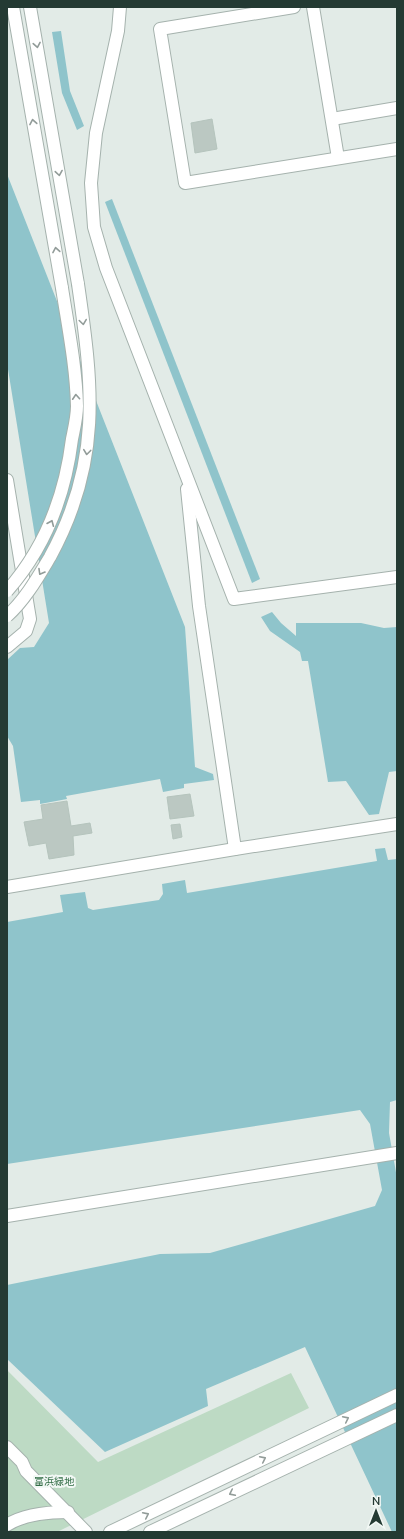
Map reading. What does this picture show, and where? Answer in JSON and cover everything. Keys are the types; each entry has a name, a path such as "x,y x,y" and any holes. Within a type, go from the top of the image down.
{"street":[{"path":"7,591 45,537 57,509 69,467 77,407 73,356 62,288 11,9 31,7 78,284 89,366 91,411 87,456 76,502 62,536 38,577 7,616"},
{"path":"120,7 118,31 95,147 91,183 94,227 106,268 234,599 397,577"},
{"path":"294,7 160,29 185,183 397,148"},
{"path":"313,7 338,158"},
{"path":"332,119 397,108"},
{"path":"186,474 199,606 235,849"},
{"path":"7,480 30,619 26,631 7,647"},
{"path":"7,887 397,824"},
{"path":"7,1216 397,1153"},
{"path":"110,1532 397,1395"},
{"path":"150,1532 397,1415"},
{"path":"7,1447 22,1462 26,1471 86,1532"},
{"path":"7,1525 23,1518 50,1512 68,1512"}],"green space":[{"name":"富浜緑地","path":"7,1370 98,1462 291,1373 309,1408 57,1532 7,1532"}],"water":[{"path":"61,31 70,91 84,126 77,130 62,93 52,32"},
{"path":"7,174 185,627 195,767 213,774 214,780 184,784 184,788 163,792 160,779 66,796 67,799 40,804 40,800 21,802 13,746 7,736 7,660 20,648 34,647 49,623 7,363"},
{"path":"112,199 260,579 252,583 105,202"},
{"path":"272,612 281,623 296,636 296,623 361,623 384,628 397,627 397,771 389,772 379,814 369,815 346,781 328,782 308,661 302,661 300,652 270,631 261,617"},
{"path":"385,848 388,860 397,859 397,1100 390,1102 389,1133 397,1178 397,1532 392,1532 305,1347 206,1389 208,1406 105,1452 7,1359 7,1285 160,1254 210,1253 375,1206 382,1190 370,1124 360,1110 7,1164 7,922 63,912 60,895 85,892 88,908 93,910 159,900 163,894 162,884 185,880 187,893 377,861 375,849"}],"building":[{"path":"212,119 217,149 195,153 191,123"},
{"path":"190,794 194,816 170,819 167,797"},
{"path":"67,801 71,826 90,823 92,833 73,836 74,855 49,859 46,843 29,846 24,822 43,819 41,805"},
{"path":"180,824 182,837 173,839 171,825"}]}
